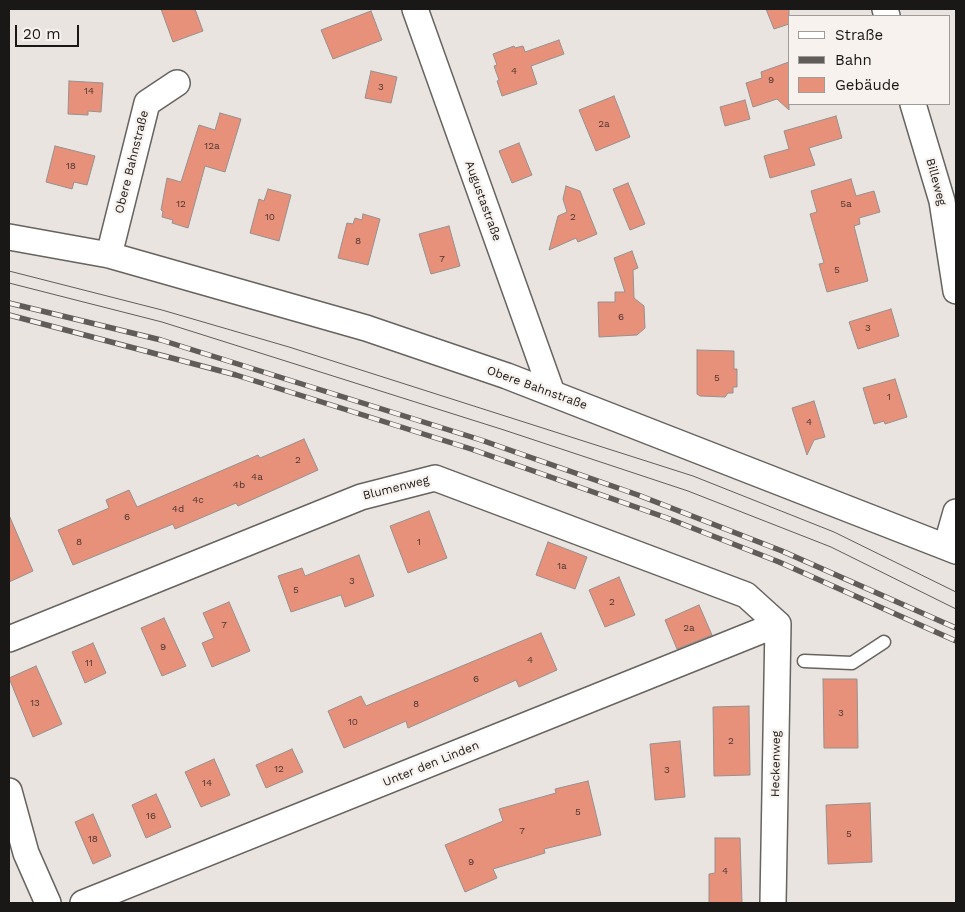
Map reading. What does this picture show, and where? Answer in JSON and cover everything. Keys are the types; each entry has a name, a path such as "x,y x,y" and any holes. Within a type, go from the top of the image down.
{"street":[{"name":"Augustastraße","path":"415,9 552,393"},
{"name":"Obere Bahnstraße","path":"108,255 147,103 177,83"},
{"name":"Billeweg","path":"913,105 942,201 956,291"},
{"name":"Obere Bahnstraße","path":"9,237 108,255 366,328 552,393 951,549"},
{"name":"Blumenweg","path":"9,639 361,497 435,478 746,595 778,624"},
{"path":"951,549 956,512"},
{"name":"Unter den Linden","path":"83,903 778,624"},
{"name":"Heckenweg","path":"773,903 778,624"},
{"path":"9,791 26,853 48,903"}],"lane":[{"path":"804,662 852,662 884,642"}],"building":[{"path":"161,9 195,9 203,31 173,42"},
{"path":"766,9 789,9 788,24 774,29"},
{"path":"371,11 382,40 333,59 321,30"},
{"path":"559,40 564,54 531,66 537,84 502,96 497,81 499,80 494,66 497,65 493,54 514,46 515,48 523,46 525,52"},
{"path":"788,62 789,110 777,99 753,107 746,83 762,78 761,72"},
{"path":"371,71 397,77 391,103 365,98"},
{"path":"69,81 103,83 101,112 88,111 88,115 68,114"},
{"path":"614,96 630,137 596,151 579,110"},
{"path":"745,100 750,119 725,126 720,107"},
{"path":"220,113 241,119 225,172 205,166 188,228 172,223 173,220 162,217 163,211 161,210 167,178 181,182 199,125 215,130"},
{"path":"836,116 842,138 809,148 815,165 770,178 764,156 789,149 784,131"},
{"path":"519,143 532,175 512,183 499,151"},
{"path":"55,146 95,156 87,185 74,182 72,189 46,182"},
{"path":"851,179 856,196 874,191 880,212 859,218 860,224 854,226 868,281 827,292 819,264 824,263 810,214 817,212 811,191"},
{"path":"628,183 645,224 630,230 613,189"},
{"path":"566,186 580,191 597,234 578,242 576,238 549,250 558,216 567,212 563,199"},
{"path":"268,189 291,195 279,241 250,233 259,199 264,201"},
{"path":"363,214 380,219 368,265 338,258 347,223 353,224 355,218 362,220"},
{"path":"449,226 460,266 431,274 419,234"},
{"path":"632,251 638,268 633,270 634,298 644,306 645,328 637,335 599,337 598,302 615,302 615,292 625,292 614,258"},
{"path":"891,309 899,336 858,349 849,322"},
{"path":"697,350 734,351 737,387 733,387 733,393 728,393 725,397 700,396 697,394"},
{"path":"895,379 907,417 885,424 884,421 874,424 863,388"},
{"path":"814,401 825,437 814,440 807,455 792,408"},
{"path":"304,439 318,470 238,506 236,503 175,529 173,524 73,565 58,530 109,508 106,500 129,490 137,507 258,455 260,458"},
{"path":"429,511 447,558 408,573 390,526"},
{"path":"9,515 33,571 9,582"},
{"path":"548,542 587,557 575,589 536,575"},
{"path":"359,555 374,596 345,607 341,595 291,612 278,576 302,568 305,576"},
{"path":"619,577 635,615 605,627 589,590"},
{"path":"229,602 250,651 212,667 202,643 214,638 203,613"},
{"path":"699,605 712,635 677,649 665,620"},
{"path":"164,618 186,666 162,676 141,628"},
{"path":"541,633 557,670 519,687 516,680 408,728 406,721 344,748 328,711 361,696 366,706"},
{"path":"93,643 106,673 85,683 72,652"},
{"path":"36,666 62,724 33,737 9,678"},
{"path":"823,679 857,679 858,748 824,748"},
{"path":"749,706 750,775 714,776 713,707"},
{"path":"680,741 685,797 655,800 650,744"},
{"path":"292,749 303,772 266,788 256,765"},
{"path":"214,759 230,795 201,807 185,772"},
{"path":"588,781 601,835 544,849 545,853 493,869 497,878 465,892 445,845 503,821 499,809 556,793 555,789"},
{"path":"156,794 171,827 146,838 132,805"},
{"path":"870,803 872,862 828,864 826,805"},
{"path":"93,814 111,856 93,864 75,822"},
{"path":"715,838 740,838 742,903 709,903 709,874 715,873"}],"tram line":[{"path":"9,271 162,310 289,347 693,476 834,532 956,592"},
{"path":"9,283 162,322 504,430 688,491 831,547 956,609"}],"railway":[{"path":"9,303 161,340 481,440 638,495 782,551 956,628"},
{"path":"9,315 236,375 471,449 667,518 779,562 956,641"}]}
